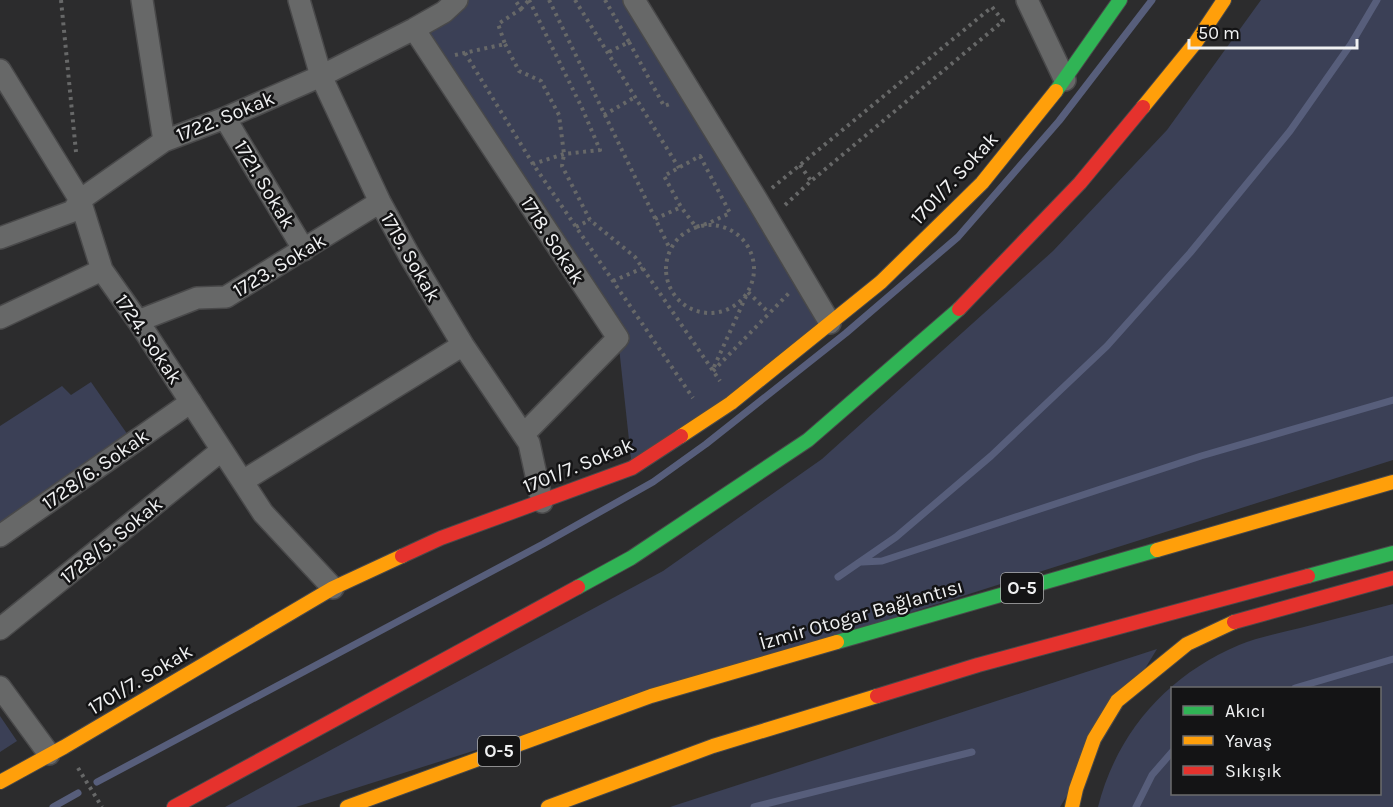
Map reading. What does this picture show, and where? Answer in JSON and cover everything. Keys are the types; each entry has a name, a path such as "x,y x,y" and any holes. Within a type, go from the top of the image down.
{"main road":[{"name":"1701/7. Sokak","path":"0,782 333,588 441,538 632,468 730,403 881,282 982,183 1065,80 1120,0"},
{"path":"174,807 631,558 808,441 949,320 1080,183 1196,42 1224,0"},
{"name":"İzmir Otogar Bağlantısı","path":"347,807 651,696 1393,482"},
{"path":"548,807 713,746 978,665 1393,553"},
{"path":"1072,807 1094,739 1117,701 1187,644 1234,622 1393,578"}],"street":[{"path":"142,0 164,141"},
{"name":"1719. Sokak","path":"299,0 321,76 380,202 462,345 529,443 542,502"},
{"name":"1722. Sokak","path":"0,238 74,211 80,200 164,141 225,118 321,76 414,29 444,12 457,0"},
{"path":"634,0 758,200 830,322"},
{"path":"1027,0 1065,80"},
{"name":"1718. Sokak","path":"414,29 618,338 524,434"},
{"name":"1724. Sokak","path":"0,70 80,200 102,270 138,321 263,513 333,588"},
{"name":"1721. Sokak","path":"225,118 304,250"},
{"name":"1723. Sokak","path":"138,321 197,298 226,297 380,202"},
{"path":"0,318 102,270"},
{"path":"243,481 462,345"},
{"name":"1728/6. Sokak","path":"0,536 191,402"},
{"name":"1728/5. Sokak","path":"0,629 222,450"},
{"path":"0,687 57,750"}],"path":[{"path":"61,0 76,153"},
{"path":"515,0 520,9"},
{"path":"533,164 564,154 600,150 529,0 498,24 519,71 541,81 559,115 564,154 562,166 590,220 635,256 721,383 730,376"},
{"path":"549,0 670,249"},
{"path":"575,0 679,168"},
{"path":"604,0 629,42 607,52"},
{"path":"758,200 992,7 1003,21 812,181 769,220"},
{"path":"434,59 505,44"},
{"path":"465,53 533,164 696,403"},
{"path":"604,115 635,97"},
{"path":"696,227 681,207 664,176 700,156 730,213 681,235 670,249 666,264 667,278 672,292 682,303 695,310 710,313 724,310 737,303 748,292"},
{"path":"800,165 812,181"},
{"path":"654,219 681,207"},
{"path":"576,227 590,220"},
{"path":"696,227 710,225 724,227 737,234 752,255 754,267 753,280 712,371"},
{"path":"613,281 643,268"},
{"path":"748,292 769,313"},
{"path":"712,371 790,292"},
{"path":"57,750 102,807"}],"shaded area":[{"path":"457,0 634,0 830,323 632,468 618,338 414,29"},
{"path":"1261,0 1393,0 1393,460 296,807 225,807 663,571 822,459 1053,251 1167,130"},
{"path":"91,382 130,438 0,527 0,426 62,386 71,395"},
{"path":"1393,604 1393,807 1098,807 1118,754 1132,731 1149,709 1171,688 1171,795 1381,795 1381,687 1172,687 1213,657 1246,642"},
{"path":"1157,649 1060,807 670,807"},
{"path":"0,716 17,741 0,752"}],"waterway":[{"path":"97,782 543,544 653,482 706,444 846,333 958,237 1059,121 1152,0"},
{"path":"838,577 896,537 991,456 1107,346 1190,253 1290,131 1351,44 1377,0"},
{"path":"862,562 882,561 1201,456 1393,400"},
{"path":"1298,687 1393,659"},
{"path":"754,807 972,752"},
{"path":"1136,807 1152,775 1171,753"},
{"path":"53,807 78,793"}],"traffic: fast":[{"path":"1056,91 1120,0"},
{"path":"578,587 631,558 808,440 959,309"},
{"path":"837,642 1157,550"},
{"path":"1308,576 1393,553"}],"traffic: slow":[{"path":"1143,107 1196,42 1224,0"},
{"path":"681,436 731,403 881,282 982,183 1056,91"},
{"path":"1157,550 1393,482"},
{"path":"0,782 64,747 333,588 402,556"},
{"path":"1072,807 1094,739 1117,701 1187,644 1234,622"},
{"path":"347,807 651,696 837,642"},
{"path":"548,807 713,746 877,696"}],"traffic: jam":[{"path":"959,309 1080,183 1143,107"},
{"path":"402,556 441,538 632,468 681,436"},
{"path":"877,696 978,665 1308,576"},
{"path":"1234,622 1393,578"},
{"path":"174,807 578,587"}]}
